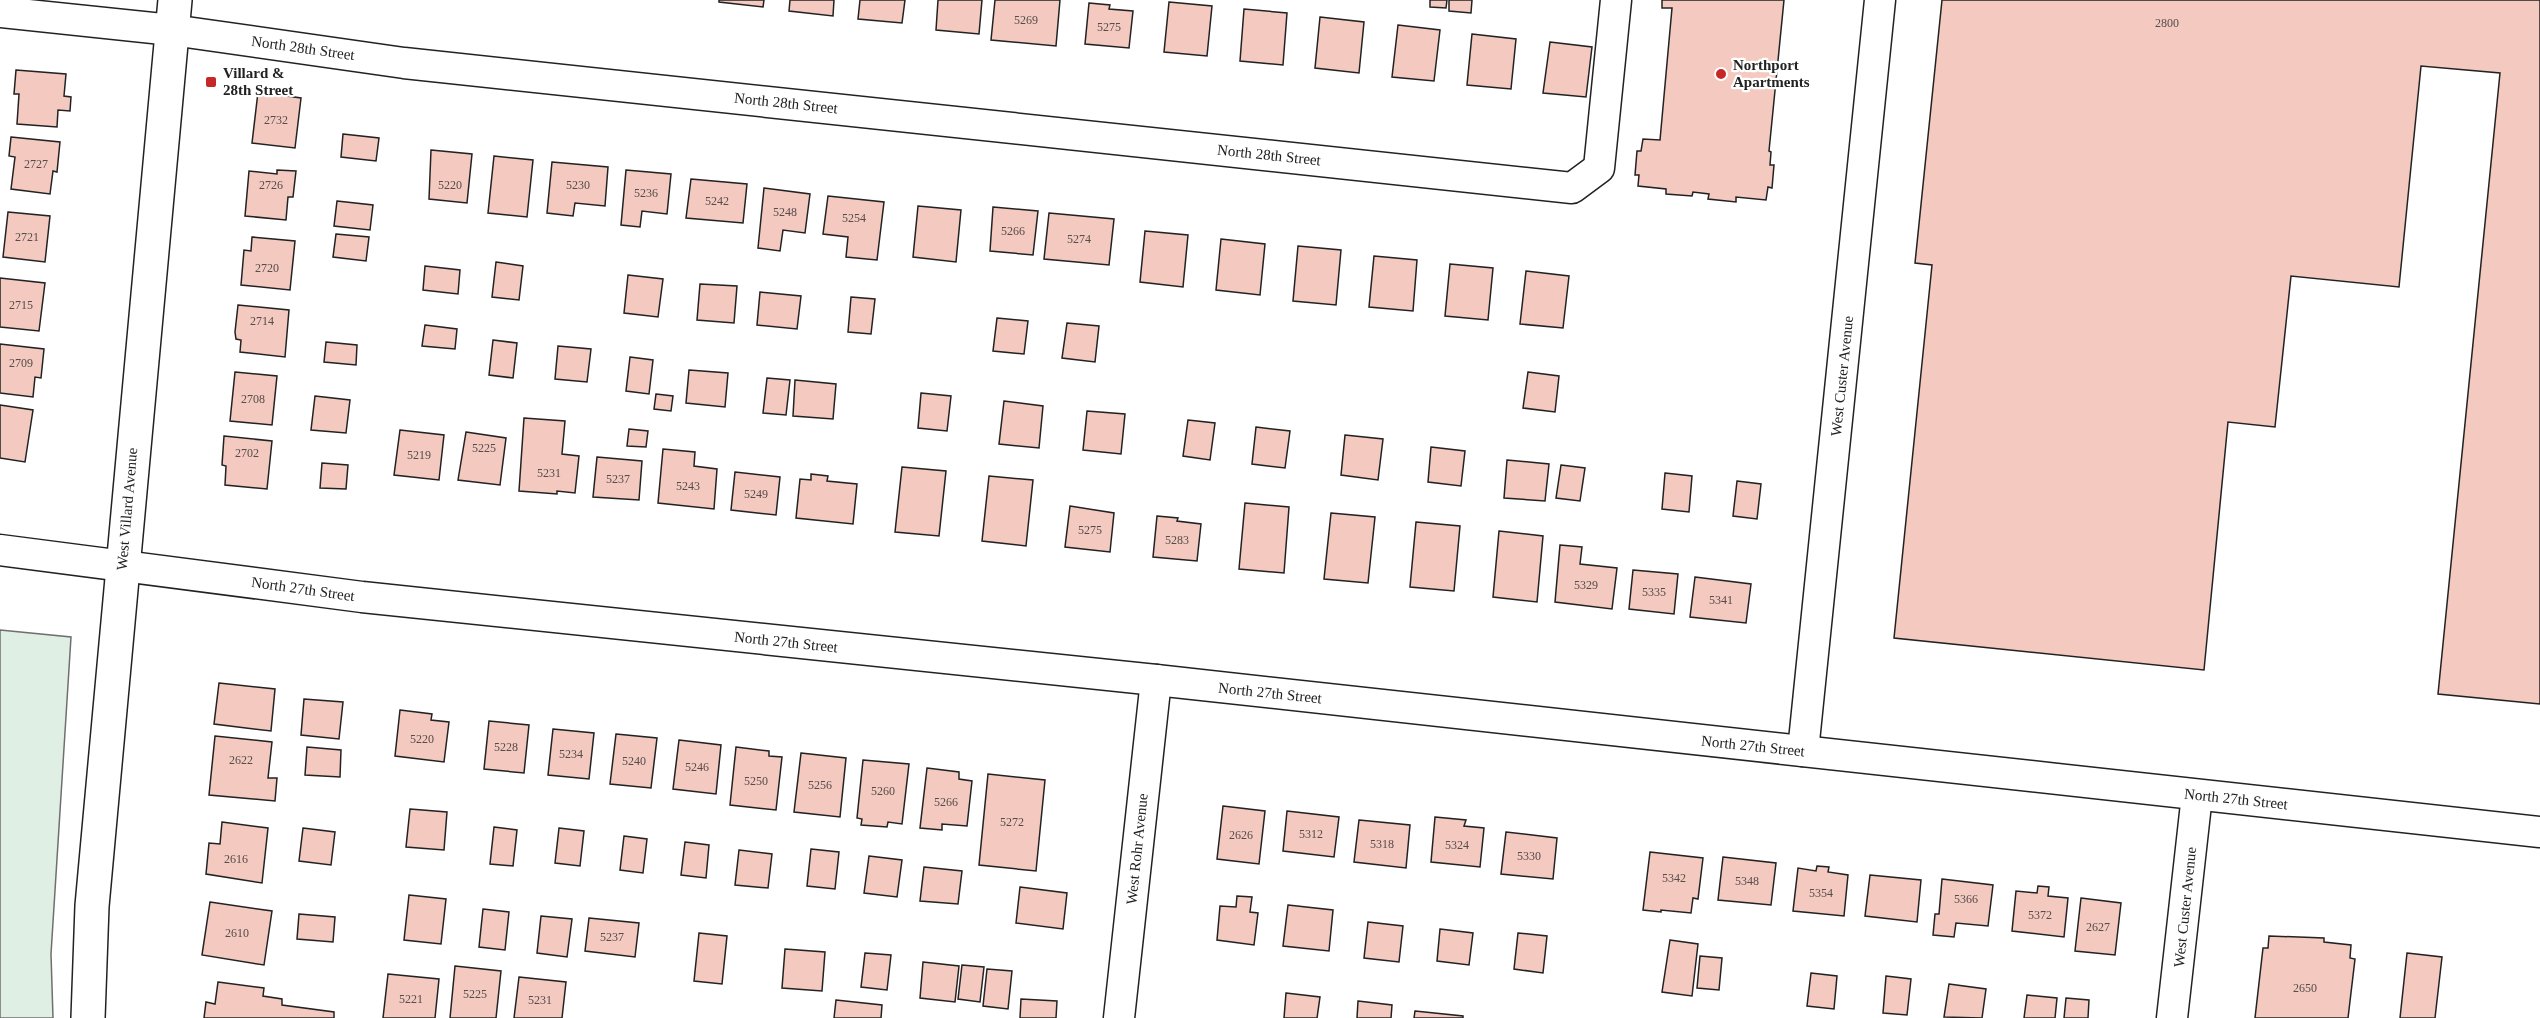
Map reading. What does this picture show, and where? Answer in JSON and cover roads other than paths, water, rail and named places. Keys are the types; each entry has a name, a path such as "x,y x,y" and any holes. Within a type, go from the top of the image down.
{"street":[{"name":"North 28th Street","path":"0,12 173,15 416,64 1572,188 1599,168 1616,0"},
{"name":"West Custer Avenue","path":"1803,752 1880,0"},
{"name":"West Villard Avenue","path":"88,1018 92,906 173,15"},
{"name":"North 27th Street","path":"0,550 122,564 362,597 1156,680 2540,832"},
{"name":"West Rohr Avenue","path":"1119,1018 1156,680"},
{"name":"West Custer Avenue","path":"2172,1018 2197,795"}],"place":[{"name":"Northport Apartments","path":"1721,74"},
{"name":"Villard & 28th Street","path":"211,82"}]}
